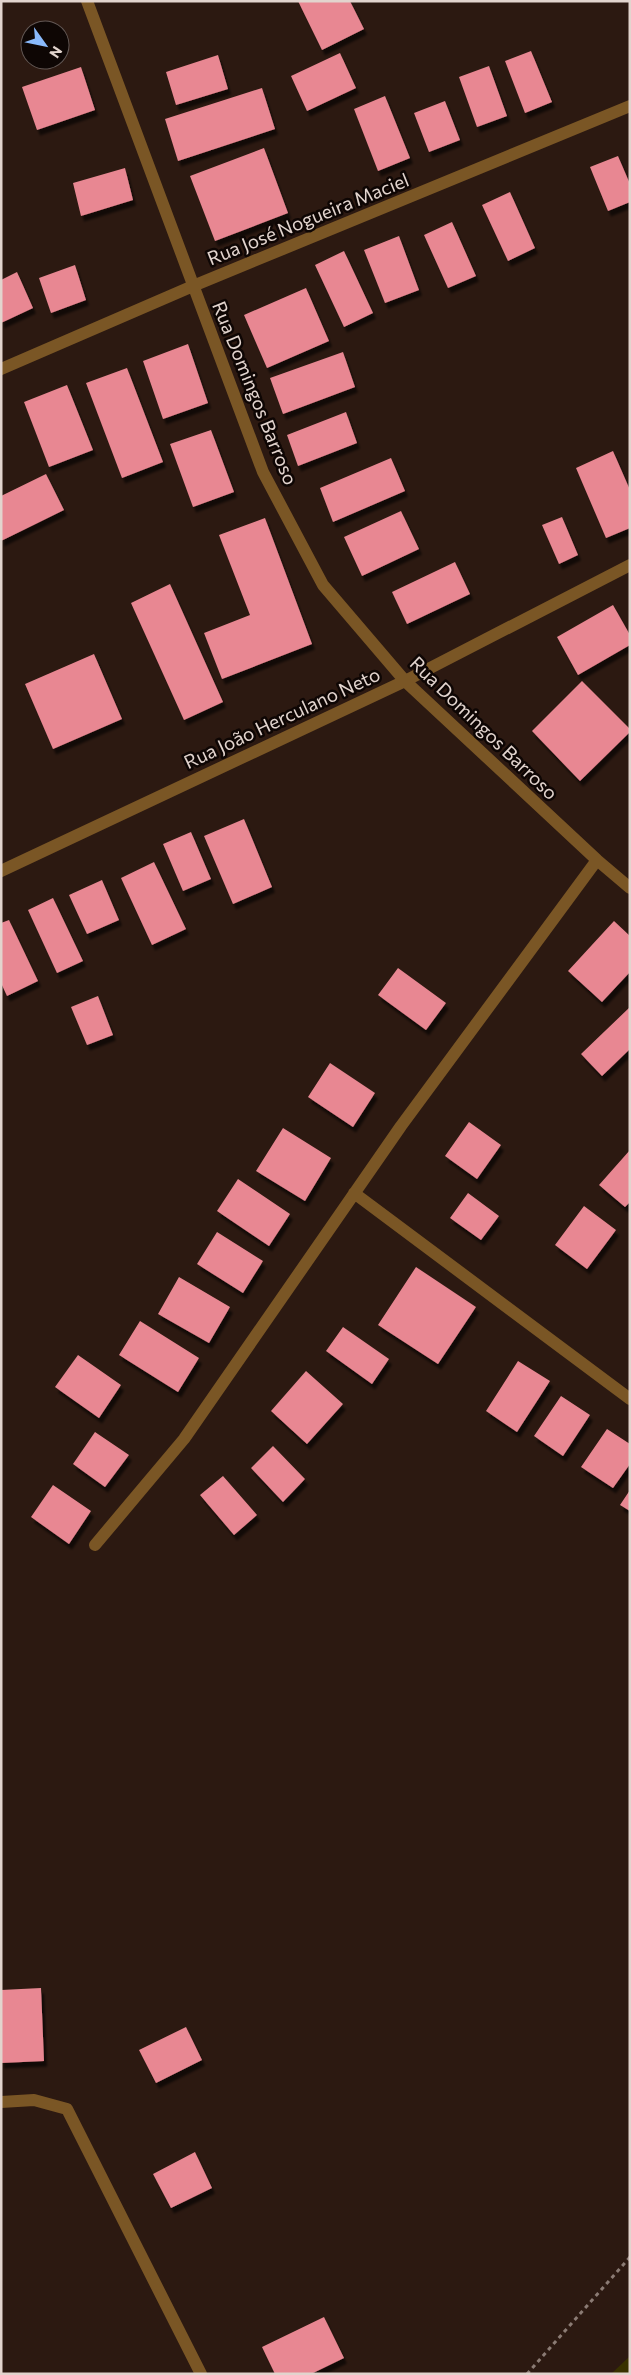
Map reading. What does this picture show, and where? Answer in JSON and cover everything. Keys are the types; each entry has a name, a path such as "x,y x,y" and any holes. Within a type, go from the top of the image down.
{"street":[{"name":"Rua Domingos Barroso","path":"86,1 263,472 323,585 406,681 597,860 630,888"},
{"name":"Rua José Nogueira Maciel","path":"1,369 193,286 630,106"},
{"name":"Rua João Herculano Neto","path":"1,871 406,681 630,565"},
{"path":"95,1545 184,1439 354,1193 597,860"},
{"path":"354,1193 630,1399"},
{"path":"1,2102 34,2100 67,2109 201,2374"}],"path":[{"path":"527,2374 630,2258"}],"shaded area":[{"path":"630,2356 630,2374 611,2374"}],"building":[{"path":"298,1 350,1 364,29 322,50"},
{"path":"531,51 552,102 525,113 505,61"},
{"path":"340,53 356,88 307,111 291,76"},
{"path":"218,55 228,89 176,105 166,72"},
{"path":"489,66 507,116 477,127 459,77"},
{"path":"81,67 95,110 37,130 22,87"},
{"path":"262,88 275,129 178,161 165,119"},
{"path":"385,96 410,158 378,171 354,109"},
{"path":"445,101 460,140 429,152 414,113"},
{"path":"264,148 288,213 215,241 190,176"},
{"path":"618,156 630,184 630,202 608,211 590,167"},
{"path":"125,168 133,200 81,216 73,183"},
{"path":"510,192 535,248 508,261 482,205"},
{"path":"452,222 476,276 448,288 424,235"},
{"path":"399,236 419,290 385,303 364,250"},
{"path":"344,251 373,313 344,327 315,265"},
{"path":"75,265 86,300 51,313 39,278"},
{"path":"17,272 33,308 1,323 1,280"},
{"path":"306,288 329,341 267,368 244,315"},
{"path":"188,344 208,403 163,419 143,361"},
{"path":"343,352 355,387 283,414 270,378"},
{"path":"127,368 163,462 122,478 86,383"},
{"path":"67,385 93,450 49,467 24,402"},
{"path":"346,412 357,443 298,466 287,435"},
{"path":"211,430 234,492 193,507 170,444"},
{"path":"613,451 630,490 630,528 606,538 576,468"},
{"path":"391,458 405,491 333,522 320,488"},
{"path":"46,474 64,510 1,541 1,496"},
{"path":"401,511 419,549 362,576 344,537"},
{"path":"562,517 578,555 559,564 542,525"},
{"path":"265,518 312,644 222,679 204,633 250,615 219,535"},
{"path":"455,562 470,594 407,624 392,592"},
{"path":"170,584 223,702 184,720 131,603"},
{"path":"613,605 630,635 630,645 578,675 557,637"},
{"path":"94,654 122,719 53,749 25,684"},
{"path":"582,681 630,729 630,732 580,781 532,731"},
{"path":"244,819 272,887 233,904 204,836"},
{"path":"191,832 211,879 183,891 163,844"},
{"path":"154,862 186,929 152,945 121,878"},
{"path":"102,880 119,920 87,934 69,895"},
{"path":"53,898 83,961 57,973 28,910"},
{"path":"9,920 38,981 7,996 1,983 1,923"},
{"path":"614,921 630,936 630,972 602,1002 568,971"},
{"path":"398,968 446,1003 426,1030 378,995"},
{"path":"98,996 113,1035 87,1045 71,1007"},
{"path":"630,1007 630,1049 602,1076 581,1054"},
{"path":"330,1063 375,1093 353,1127 308,1097"},
{"path":"469,1122 501,1145 477,1179 445,1156"},
{"path":"283,1128 331,1158 305,1201 256,1171"},
{"path":"630,1150 630,1202 625,1207 599,1185"},
{"path":"238,1179 290,1214 269,1246 217,1211"},
{"path":"468,1193 499,1216 481,1240 450,1218"},
{"path":"584,1206 616,1230 587,1269 555,1245"},
{"path":"217,1232 263,1261 243,1293 197,1264"},
{"path":"416,1267 476,1307 438,1364 378,1325"},
{"path":"179,1277 230,1307 209,1343 158,1314"},
{"path":"140,1321 199,1358 178,1392 119,1355"},
{"path":"343,1327 389,1359 372,1384 326,1351"},
{"path":"78,1355 121,1385 99,1418 55,1387"},
{"path":"518,1361 550,1381 517,1432 486,1411"},
{"path":"306,1371 343,1404 307,1444 271,1411"},
{"path":"561,1396 590,1415 563,1456 534,1436"},
{"path":"607,1429 630,1444 630,1464 613,1488 581,1467"},
{"path":"95,1432 129,1455 105,1487 73,1464"},
{"path":"273,1446 305,1479 283,1502 251,1468"},
{"path":"223,1476 257,1515 234,1535 200,1495"},
{"path":"53,1485 91,1511 69,1544 31,1517"},
{"path":"630,1490 630,1511 620,1505"},
{"path":"41,1988 44,2061 1,2063 1,1990"},
{"path":"186,2027 202,2060 156,2083 139,2050"},
{"path":"195,2152 212,2188 171,2208 153,2174"},
{"path":"324,2317 344,2358 311,2374 275,2374 262,2347"}]}
